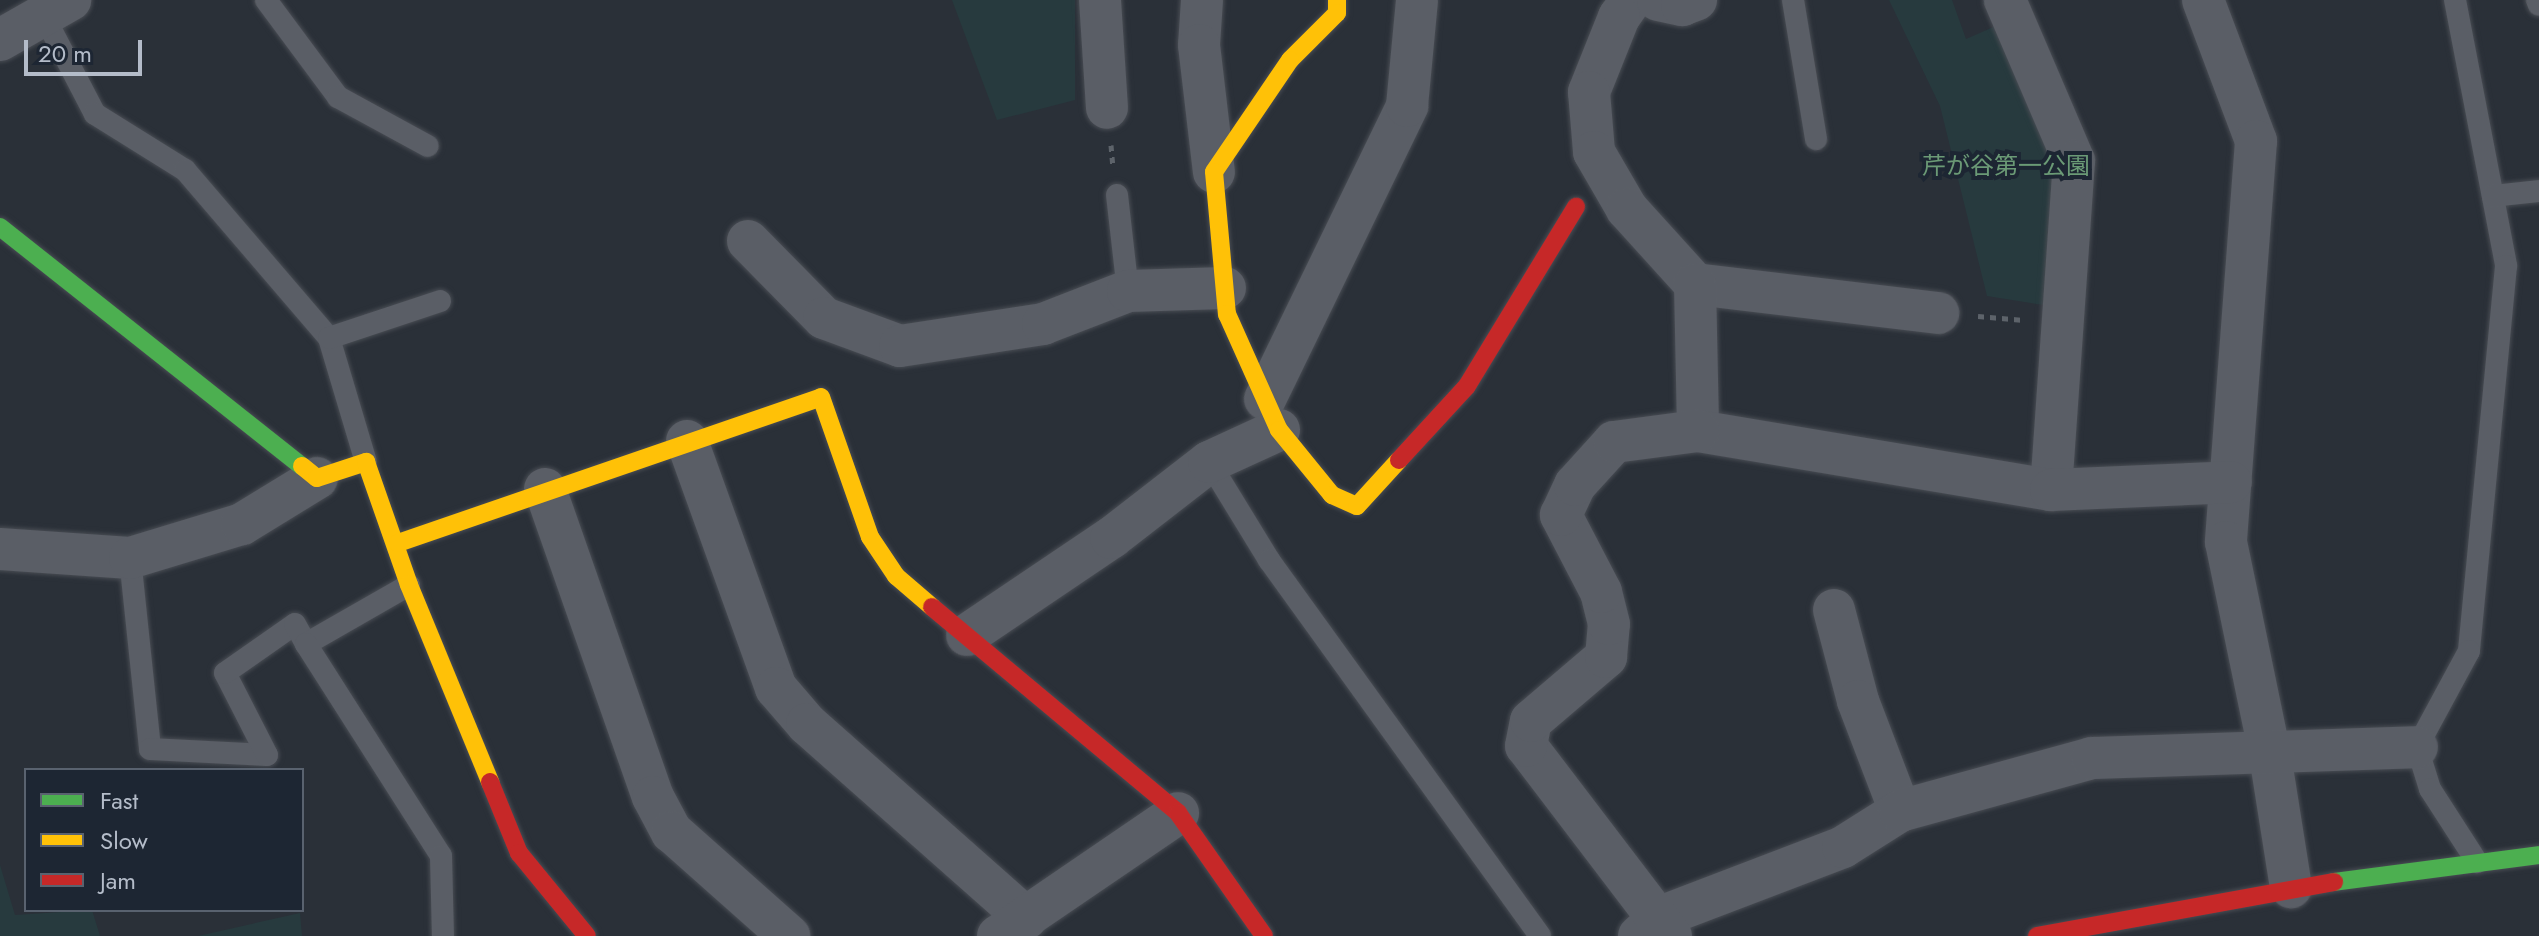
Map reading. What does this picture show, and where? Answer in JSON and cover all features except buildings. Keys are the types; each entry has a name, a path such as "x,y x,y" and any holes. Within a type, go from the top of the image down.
{"street":[{"path":"1100,0 1107,108"},
{"path":"1202,0 1199,45 1227,314 1272,414 1332,495 1357,506 1467,386 1576,207"},
{"path":"1214,172 1290,60 1337,13 1337,0"},
{"path":"967,635 1111,538 1272,414 1407,106 1417,0"},
{"path":"1631,0 1619,17 1589,92 1594,152 1627,209 1695,284 1938,313"},
{"path":"1658,0 1682,5 1696,0"},
{"path":"2005,0 2074,161 2052,324 2051,490"},
{"path":"2203,0 2256,141 2226,542 2270,755 2291,887"},
{"path":"0,40 58,9"},
{"path":"0,227 317,478"},
{"path":"748,241 824,318 900,346 1043,324 1128,291 1225,288"},
{"path":"1695,284 1698,431"},
{"path":"398,543 545,489 821,397 870,537 896,576 1178,813 1264,936"},
{"path":"2231,482 2051,490 1698,431 1614,442 1575,485 1561,515 1601,592 1609,624 1606,657 1531,721 1526,746 1657,930 1843,847 1900,811 2092,758 2270,755 2417,747"},
{"path":"687,441 776,688 807,724 1012,927 1178,813"},
{"path":"0,549 130,558 242,524 317,478 366,462 398,543 409,585 519,853 587,936"},
{"path":"545,489 653,797 672,832 789,936"},
{"path":"1834,610 1858,701 1900,811"},
{"path":"2037,936 2138,912 2291,887 2539,855"}],"lane":[{"path":"266,0 338,97 428,146"},
{"path":"1793,0 1816,139"},
{"path":"2455,0 2506,266 2469,651 2417,747 2430,789 2477,862"},
{"path":"58,9 95,114 185,170 329,338 366,462"},
{"path":"2493,196 2539,191"},
{"path":"1117,195 1128,291"},
{"path":"329,338 440,301"},
{"path":"1209,462 1269,560 1540,936"},
{"path":"130,558 150,749 267,755 225,673 295,624 441,856 443,936"},
{"path":"306,644 409,585"}],"path":[{"path":"1938,313 2052,324"}],"green space":[{"path":"952,0 1075,0 1075,100 997,120"},
{"name":"芹が谷第一公園","path":"1889,0 1952,0 1966,39 1998,25 2059,162 2049,306 1987,296 1940,106"},
{"path":"0,865 15,915 93,912 100,936 0,936"},
{"path":"300,913 302,936 198,936"}],"traffic: fast":[{"path":"0,227 302,466"},
{"path":"2334,882 2539,855"}],"traffic: slow":[{"path":"1337,0 1337,13 1290,60 1214,172 1227,314 1279,430 1332,495 1357,506 1399,460"},
{"path":"398,543 821,397 870,537 896,576 932,607"},
{"path":"302,466 317,478 366,462 409,585 490,782"}],"traffic: jam":[{"path":"1399,460 1467,386 1576,207"},
{"path":"932,607 1178,813 1264,936"},
{"path":"490,782 519,853 587,936"},
{"path":"2037,936 2334,882"}]}
